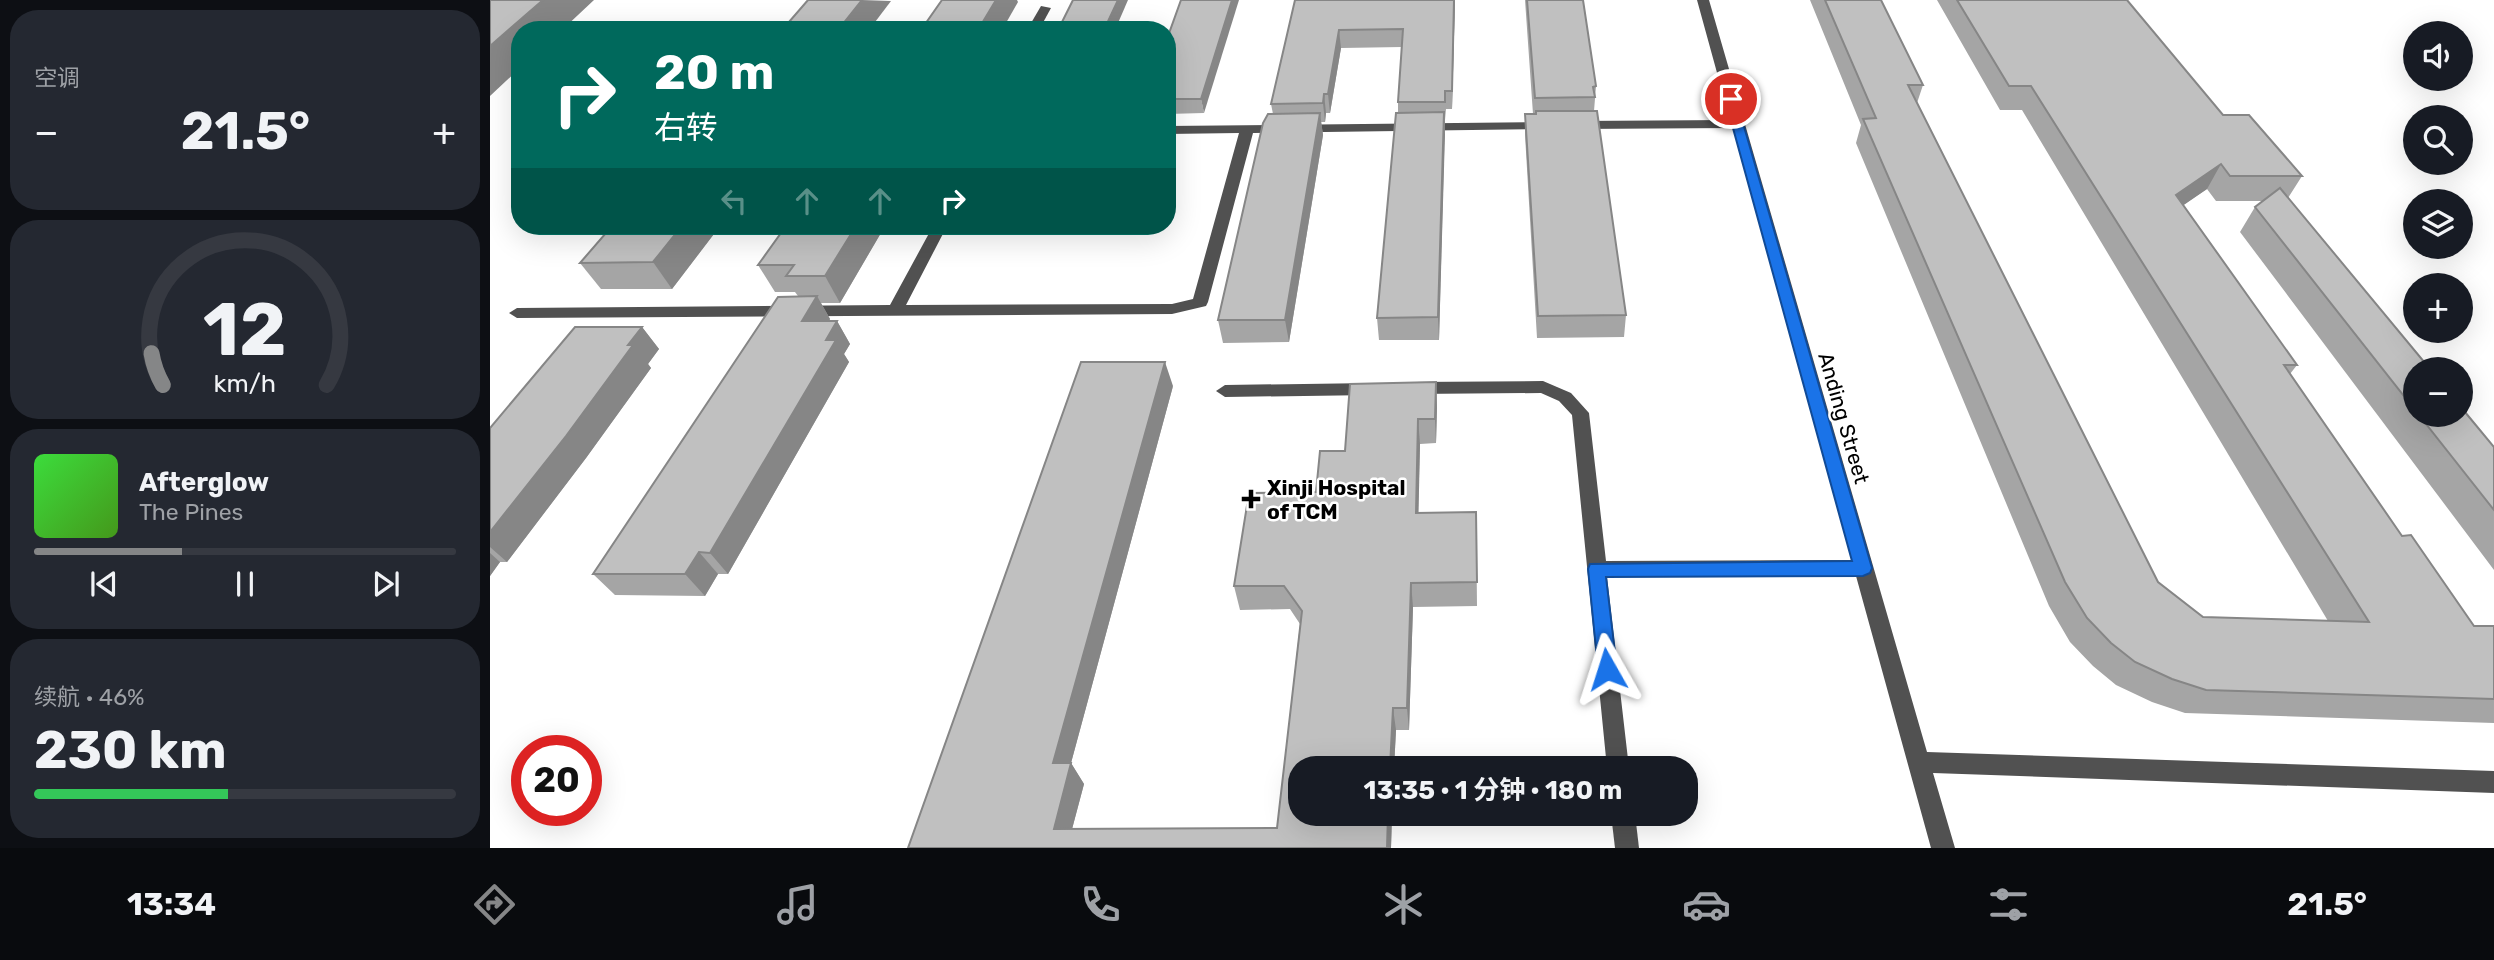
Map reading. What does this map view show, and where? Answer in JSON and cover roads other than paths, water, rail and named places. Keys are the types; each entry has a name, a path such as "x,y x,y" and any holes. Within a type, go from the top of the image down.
{"street":[{"name":"Anding Street","path":"1703,0 1943,848"},
{"path":"1038,21 1045,8"},
{"path":"1176,130 1738,124"},
{"path":"517,313 1172,309 1200,302 1247,129"},
{"path":"895,311 935,235"},
{"path":"1225,391 1543,387 1565,397 1580,413 1617,756"},
{"path":"1597,569 1863,568"},
{"path":"1919,762 2494,782"},
{"path":"1624,826 1627,848"}],"place":[{"name":"Xinji Hospital of TCM","path":"1251,499"}]}
